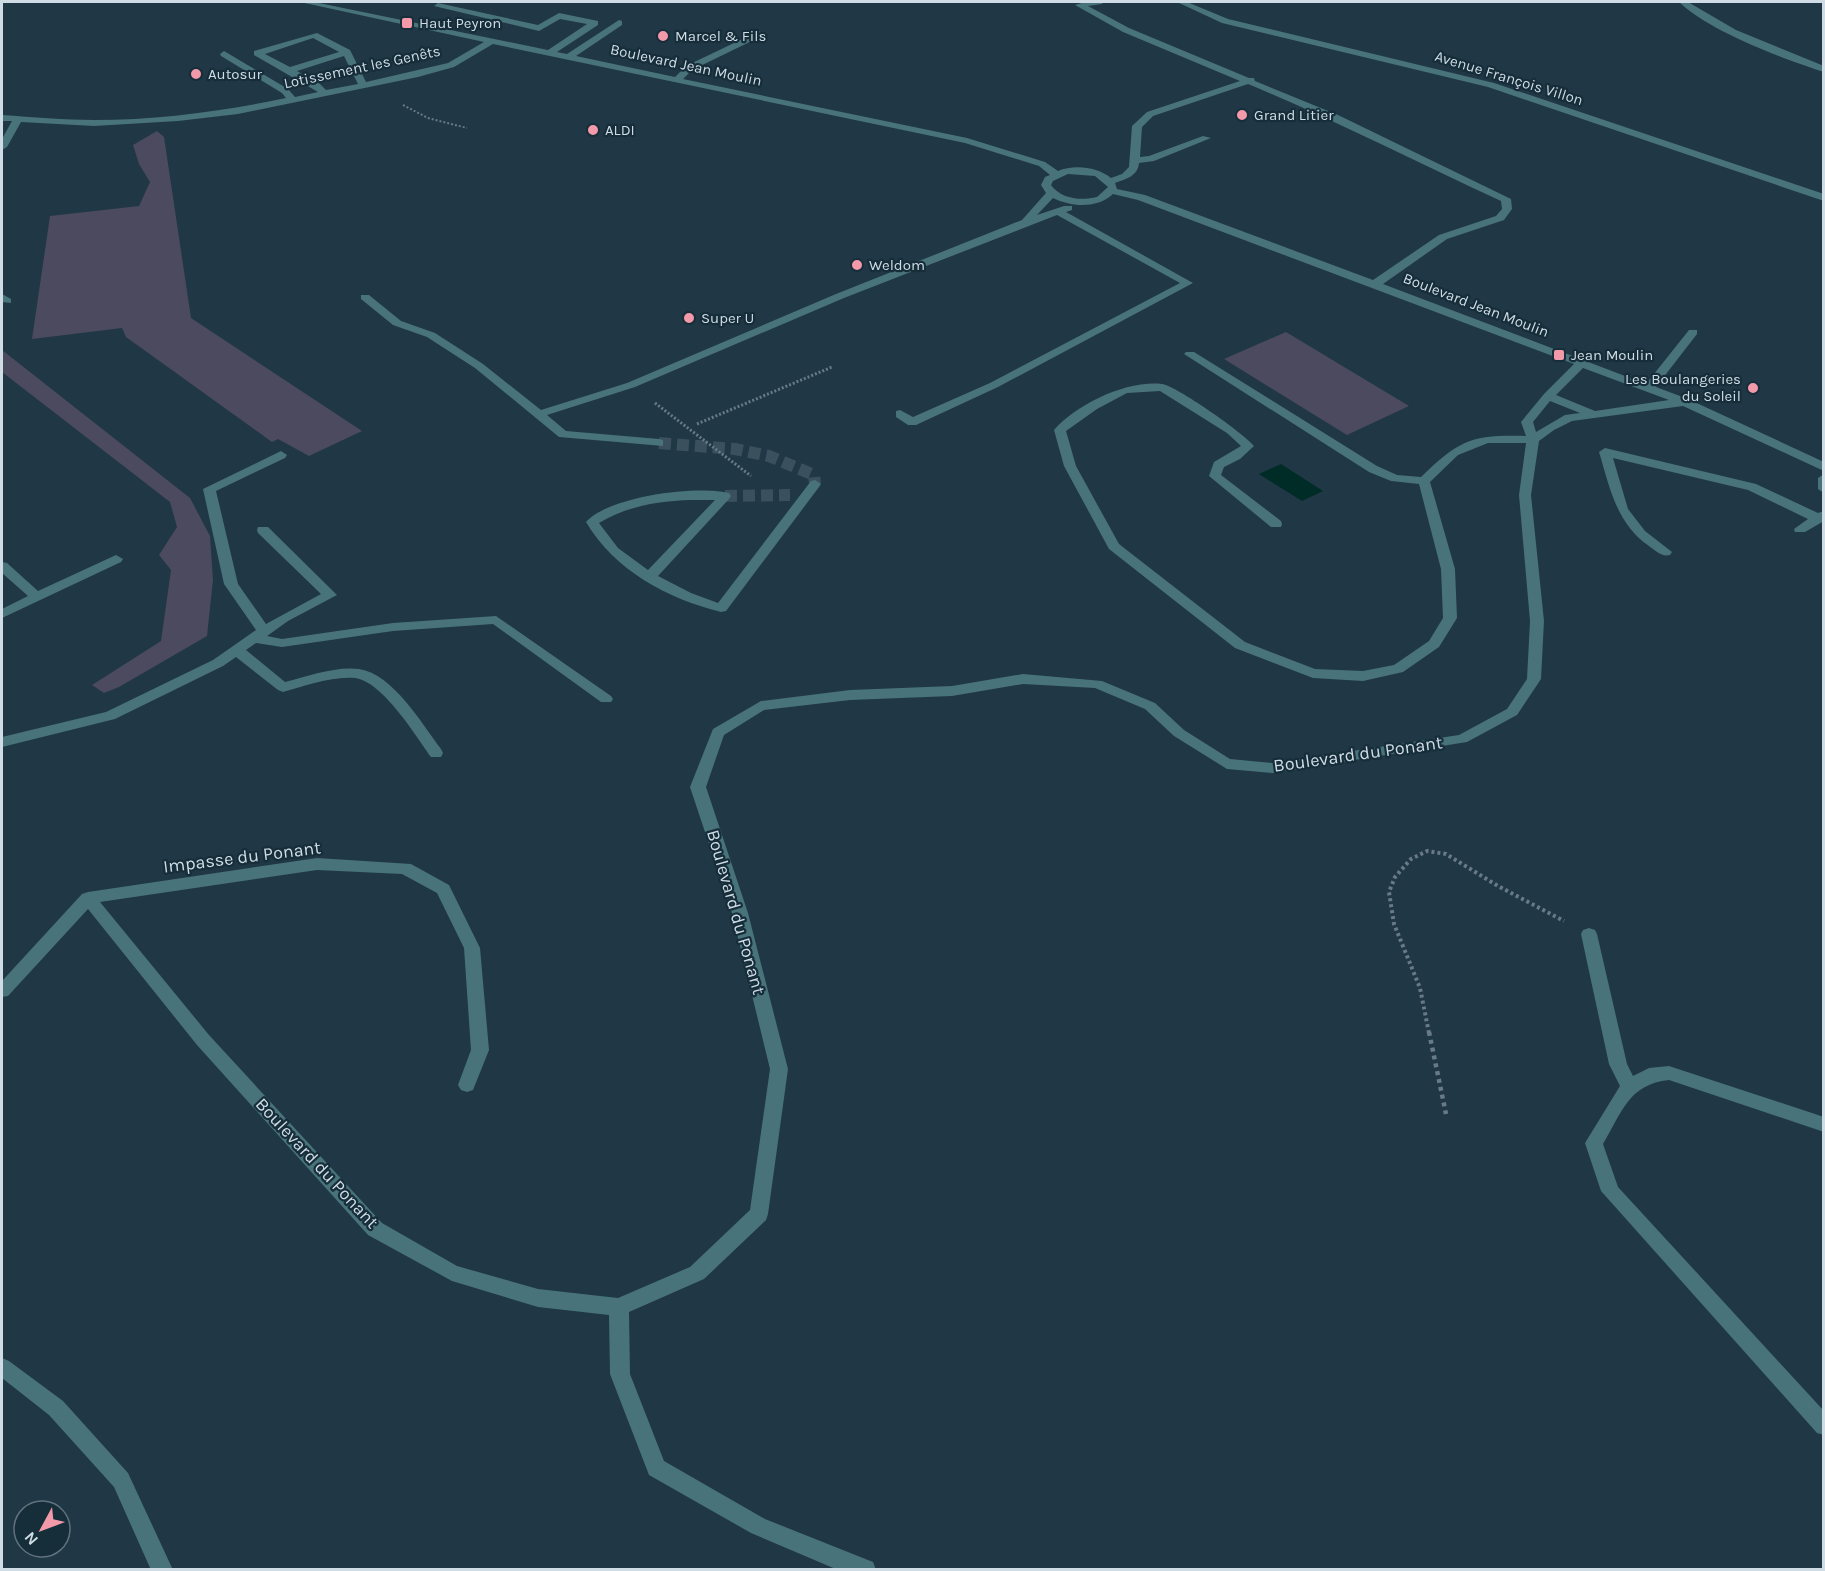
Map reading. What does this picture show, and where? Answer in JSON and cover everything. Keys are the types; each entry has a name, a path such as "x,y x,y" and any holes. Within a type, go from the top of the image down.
{"street":[{"name":"Boulevard Jean Moulin","path":"304,2 967,141 1042,164 1056,174 1087,171 1097,173 1111,186 1684,402 1824,467"},
{"path":"1076,3 1099,2"},
{"name":"Avenue François Villon","path":"1181,2 1225,21 1414,64 1491,85 1824,198"},
{"path":"1683,2 1695,11 1749,39 1824,69"},
{"path":"1076,3 1126,30 1251,80 1335,117 1411,156 1506,199 1507,209 1500,218 1443,237 1375,284"},
{"path":"438,6 539,28 559,16 596,23 550,53"},
{"path":"568,57 619,23"},
{"path":"677,80 689,68 759,34"},
{"path":"324,93 317,86 257,53 315,35 347,52 363,85"},
{"name":"Lotissement les Genêts","path":"2,118 94,123 178,118 238,111 324,93 343,94 363,85 451,65 493,41"},
{"path":"288,71 347,52"},
{"path":"224,54 285,91 293,99"},
{"path":"1056,174 1046,184 1053,193 1067,200 1081,201 1104,197 1111,186 1134,168 1137,126 1150,114 1251,80"},
{"path":"2,147 17,120"},
{"path":"1135,160 1151,159 1206,138"},
{"path":"1026,222 1044,200 1053,193"},
{"path":"540,414 631,384 820,304 1026,222 1059,212 1081,201"},
{"path":"900,414 912,422 986,389 1188,283 1059,212"},
{"path":"365,297 397,323 431,335 479,366 563,434 659,443"},
{"path":"1648,389 1693,332"},
{"path":"1190,354 1373,469 1395,478 1424,481 1454,452 1486,439 1533,440 1550,427 1569,418 1684,402"},
{"name":"Boulevard du Ponant","path":"88,898 203,1040 375,1229 452,1273 538,1298 619,1307 697,1273 759,1214 778,1069 740,913 698,787 718,732 762,706 850,694 952,691 1023,679 1097,684 1129,697 1150,706 1179,733 1227,764 1273,768 1462,740 1512,712 1534,679 1537,621 1525,495 1533,440 1527,423 1548,396 1581,363"},
{"path":"1276,524 1215,476 1218,465 1236,456 1248,446 1231,429 1162,387 1125,390 1093,406 1060,430 1070,466 1114,546 1240,645 1313,673 1363,676 1398,669 1434,644 1450,618 1448,569 1424,481"},
{"path":"1548,396 1595,415"},
{"path":"1665,552 1640,534 1622,509 1605,452 1752,487 1820,516"},
{"path":"281,455 209,489 231,584 259,634 282,643 393,627 495,620 606,699"},
{"path":"1824,478 1824,489"},
{"path":"650,576 725,496 674,495 606,513 592,522 598,535 630,563 650,576 695,601 721,608 812,490 790,495"},
{"path":"1800,529 1820,516"},
{"path":"2,742 110,716 218,663 283,618 330,595 262,530"},
{"path":"2,615 117,559"},
{"path":"2,566 37,597"},
{"path":"236,650 283,687 323,678 360,674 387,689 436,753"},
{"name":"Impasse du Ponant","path":"88,898 317,864 405,868 443,889 472,948 480,1050 467,1084"},
{"path":"2,991 88,898"},
{"path":"1589,934 1618,1064 1629,1086"},
{"path":"1824,1125 1669,1073 1649,1075 1629,1086 1594,1143 1610,1191 1824,1426"},
{"path":"619,1307 620,1374 656,1468 758,1526 865,1569"},
{"path":"2,1367 56,1408 121,1480 162,1569"}],"path":[{"path":"375,83 380,92 428,118 467,128"},
{"path":"697,424 832,367"},
{"path":"631,384 751,476"},
{"path":"1446,1114 1420,988 1394,924 1389,892 1395,877 1411,859 1427,851 1446,854 1497,886 1589,934"}],"shaded area":[{"path":"157,131 164,137 191,318 362,431 309,456 278,439 272,442 126,337 122,328 32,339 50,216 139,206 150,182 139,164 133,145"},
{"path":"1286,332 1409,406 1347,435 1224,359"},
{"path":"2,350 190,498 210,536 213,580 207,636 119,687 104,693 92,685 161,641 171,570 159,555 177,527 170,502 2,372"},
{"path":"1281,464 1323,491 1302,501 1259,474"}],"tunnel":[{"path":"659,443 735,449 769,456 814,475 815,484"},
{"path":"725,496 790,495"}],"place":[{"name":"Haut Peyron","path":"407,23"},
{"name":"Marcel & Fils","path":"663,36"},
{"name":"Autosur","path":"196,74"},
{"name":"Grand Litier","path":"1242,115"},
{"name":"ALDI","path":"593,130"},
{"name":"Weldom","path":"857,265"},
{"name":"Super U","path":"689,318"},
{"name":"Jean Moulin","path":"1559,355"},
{"name":"Les Boulangeries du Soleil","path":"1753,388"}]}
